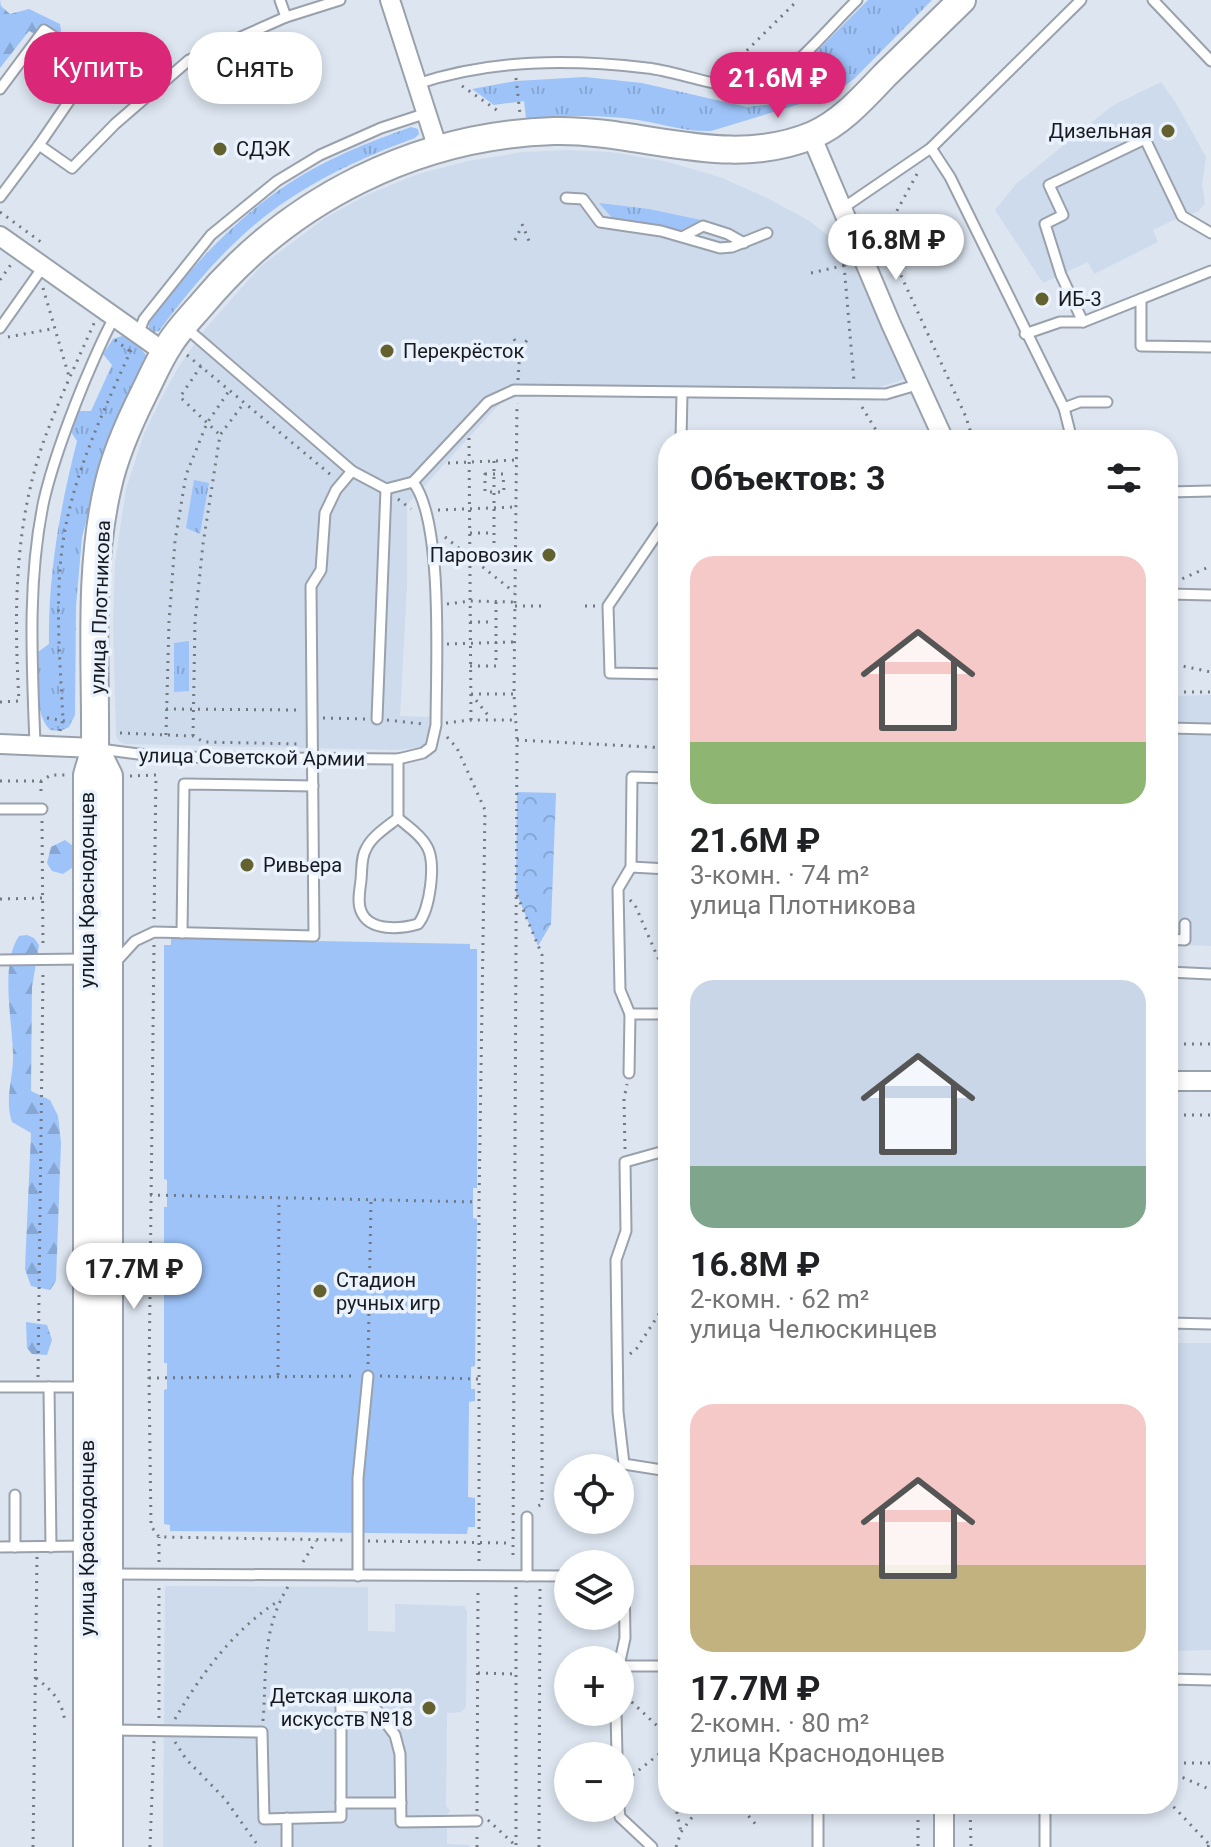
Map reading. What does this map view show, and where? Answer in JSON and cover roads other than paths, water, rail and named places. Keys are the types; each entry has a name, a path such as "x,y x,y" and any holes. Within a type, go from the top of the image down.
{"main road":[{"name":"улица Плотникова","path":"95,748 99,540 108,485 127,428 176,353 183,326 255,247 307,207 375,172 438,149 499,136 554,131 632,137 724,151 787,144 825,129 862,98 962,0"},
{"name":"улица Краснодонцев","path":"87,1847 87,1387 98,964 109,776 95,748"},
{"name":"улица Краснодонцев","path":"98,964 109,1574 109,1847"}],"street":[{"path":"390,0 438,149"},
{"path":"811,135 940,430"},
{"path":"0,236 43,276 114,318 134,343 176,353"},
{"name":"улица Советской Армии","path":"0,744 95,748"},
{"path":"1178,1081 1211,1081"},
{"path":"944,1814 944,1847"}],"lane":[{"path":"280,0 286,17"},
{"path":"39,145 72,168 115,124 189,60 286,17 340,0"},
{"path":"417,84 445,74 514,63 588,62 651,68 737,87 765,84 786,71 857,0"},
{"path":"843,208 931,148 1081,0"},
{"path":"1153,0 1211,61"},
{"path":"0,89 44,30 86,58 90,64 89,72 0,197"},
{"path":"134,343 144,319 211,235 277,181 320,155 381,128 427,113"},
{"path":"1083,322 1061,275 1045,224 1063,215 1049,185 1145,139 1182,216 1211,233"},
{"path":"931,148 950,177 1064,408 1070,430"},
{"path":"566,198 583,199 600,222 684,236 720,248 744,243 767,233"},
{"path":"684,236 703,226 744,243"},
{"path":"1025,334 1060,322 1083,322 1211,271"},
{"path":"0,328 43,276"},
{"path":"1141,299 1141,346 1211,347"},
{"path":"35,744 32,625 35,563 44,500 77,400 114,318"},
{"path":"183,326 352,471 386,489 413,482 469,419 496,397 518,390 855,395 886,394 920,384"},
{"path":"681,430 682,393"},
{"path":"1064,408 1080,402 1107,402"},
{"path":"0,960 43,959 98,964 154,932 314,936 311,586 321,570 325,513 341,483 352,471"},
{"path":"398,818 377,835 364,852 359,901 360,911 367,920 392,928 418,924 425,916 430,892 431,855 428,847 398,818 398,759 423,753 431,747 436,725 434,562 427,511 413,482"},
{"path":"377,719 386,489"},
{"path":"1178,492 1211,491"},
{"path":"658,533 608,606 610,673 658,674"},
{"path":"1178,594 1211,595"},
{"path":"1178,728 1211,729"},
{"name":"улица Советской Армии","path":"95,748 150,756 398,759"},
{"path":"629,1073 630,1014 620,990 618,889 631,867 632,777 658,778"},
{"path":"182,933 184,784 313,786"},
{"path":"0,809 42,809"},
{"path":"631,867 658,868"},
{"path":"1178,940 1185,940 1185,924"},
{"path":"1178,972 1211,974"},
{"path":"630,1014 658,1014"},
{"path":"658,1153 625,1162 626,1231 616,1260 618,1412 624,1464 658,1469"},
{"path":"1178,1323 1211,1324"},
{"path":"358,1576 358,1478 368,1376"},
{"path":"0,1387 87,1387"},
{"path":"49,1387 51,1547"},
{"path":"15,1495 15,1547"},
{"path":"527,1513 527,1576"},
{"path":"0,1547 87,1546"},
{"path":"109,1574 554,1576"},
{"path":"634,1664 658,1665"},
{"path":"1178,1679 1211,1680"},
{"path":"109,1730 262,1732 264,1819 341,1817 341,1706 374,1707 395,1735 400,1754 401,1822 477,1821"},
{"path":"341,1803 401,1803"},
{"path":"818,1814 818,1847"},
{"path":"1045,1814 1045,1847"},
{"path":"287,1818 287,1847"},
{"path":"625,1822 652,1847"}],"place":[{"name":"Дизельная","path":"1168,131"},
{"name":"СДЭК","path":"220,149"},
{"name":"ИБ-3","path":"1042,299"},
{"name":"Перекрёсток","path":"387,351"},
{"name":"Паровозик","path":"549,555"},
{"name":"Ривьера","path":"247,865"},
{"name":"Стадион ручных игр","path":"320,1291"},
{"name":"Детская школа искусств №18","path":"429,1708"}]}
